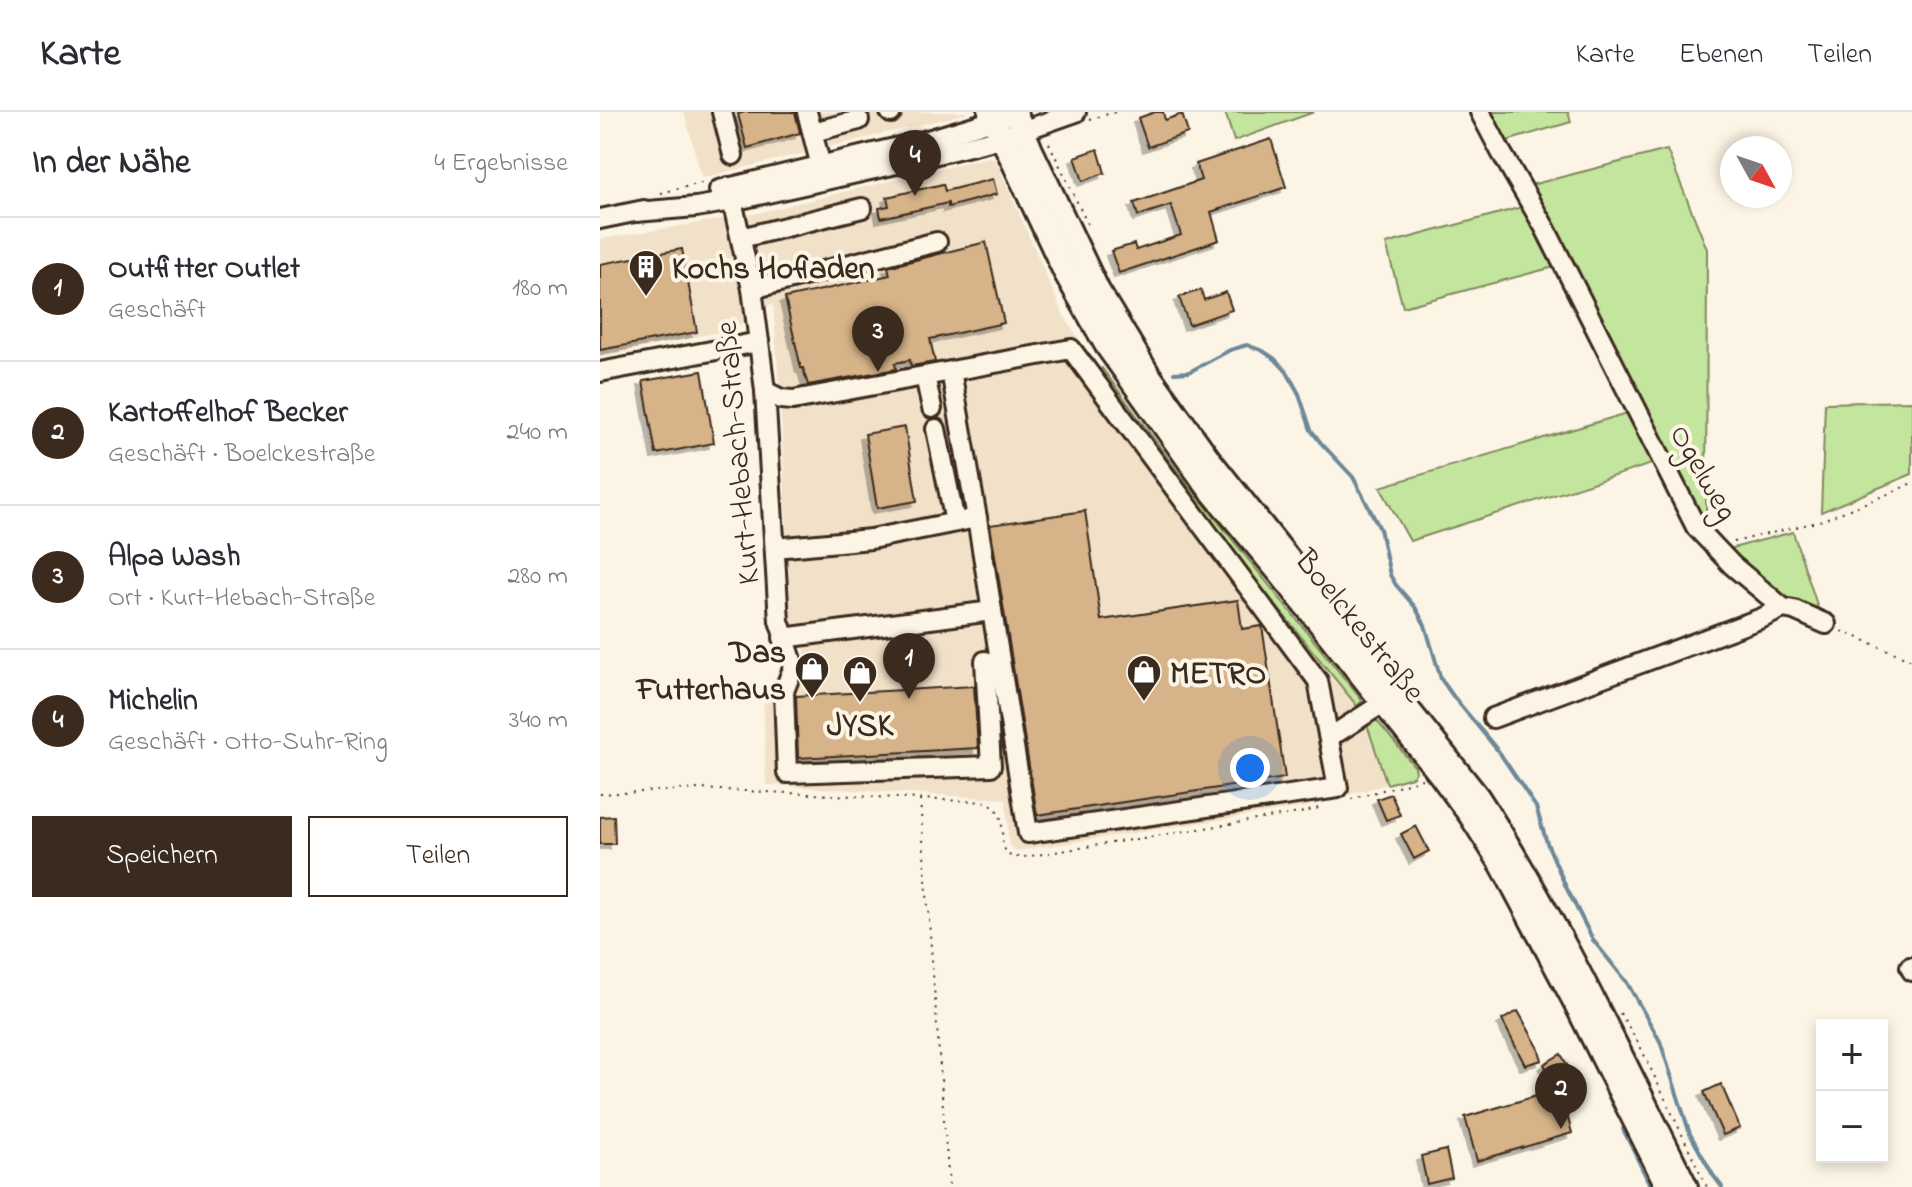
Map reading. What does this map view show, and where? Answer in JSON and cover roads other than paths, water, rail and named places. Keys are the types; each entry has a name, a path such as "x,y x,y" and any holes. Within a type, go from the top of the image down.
{"main road":[{"name":"Boelckestraße","path":"1008,120 1065,272 1107,346 1208,487 1471,816 1502,865 1668,1187"},
{"name":"Boelckestraße","path":"1008,120 1092,280 1148,374 1208,458 1477,796 1514,852 1553,921 1686,1187"}],"street":[{"path":"722,112 733,155"},
{"path":"807,112 823,173"},
{"path":"600,219 636,212 696,207 730,194 823,173 924,141 1008,120 1076,112"},
{"name":"Ogelweg","path":"1480,112 1545,228 1696,527 1732,565 1783,608"},
{"path":"813,132 859,120"},
{"name":"Kurt-Hebach-Straße","path":"730,194 752,289 765,391 779,621 794,666 784,691 787,773 991,766 985,661"},
{"path":"741,238 862,208"},
{"path":"752,289 937,242"},
{"path":"600,372 759,342"},
{"path":"765,391 781,399 793,400 925,376 951,371 1071,349 1318,681 1338,788 1028,833 951,371"},
{"path":"925,376 932,408"},
{"path":"936,429 955,522"},
{"path":"775,548 871,539 977,518"},
{"path":"1493,718 1783,608 1826,624"},
{"path":"783,638 992,611"},
{"path":"1328,734 1338,732 1383,703"}],"waterway":[{"path":"1174,373 1189,372 1230,350 1247,345 1275,359 1287,372 1299,394 1311,430 1353,477 1380,529 1390,575 1425,625 1441,679 1499,752 1536,807 1547,843 1593,940 1626,981 1660,1041 1690,1134 1722,1187"},
{"path":"1445,800 1470,835"},
{"path":"1566,1009 1577,1032"},
{"path":"1586,1049 1615,1110"},
{"path":"1623,1129 1651,1187"}],"place":[{"name":"Michelin","path":"915,196"},
{"name":"Kochs Hofladen","path":"646,298"},
{"name":"Alpa Wash","path":"878,372"},
{"name":"Outfitter Outlet","path":"909,699"},
{"name":"Das Futterhaus","path":"812,700"},
{"name":"METRO","path":"1144,703"},
{"name":"JYSK","path":"860,704"},
{"name":"Kartoffelhof Becker","path":"1561,1129"}]}
